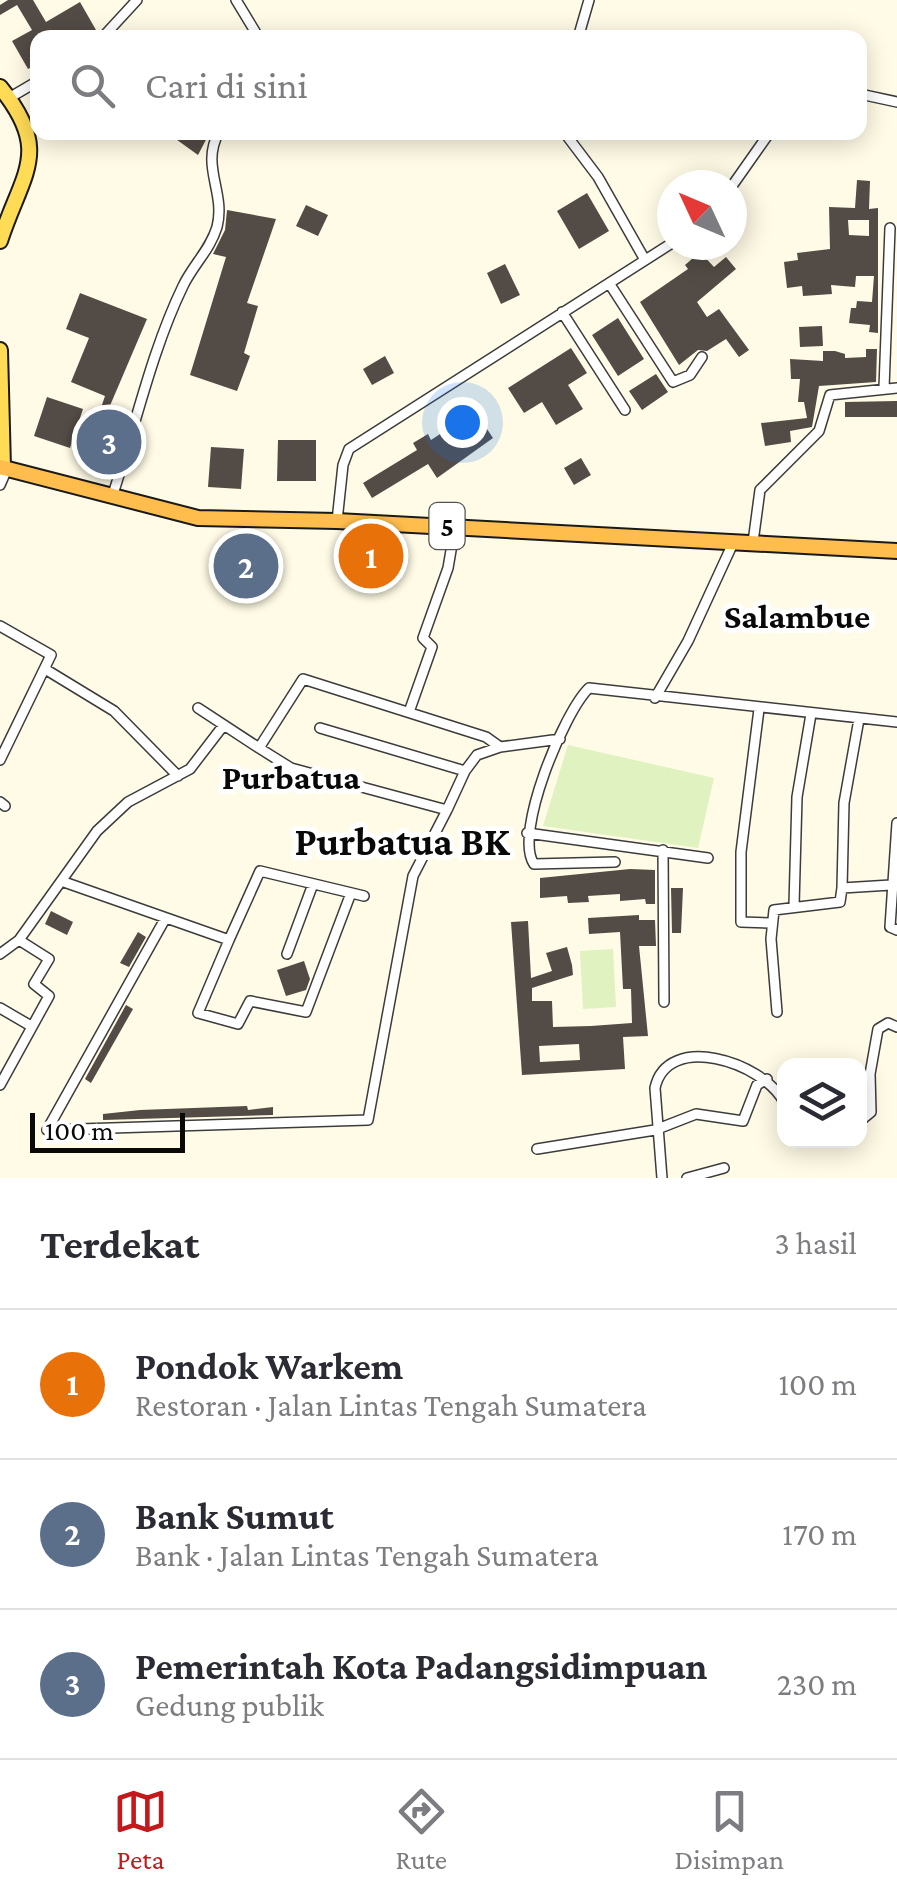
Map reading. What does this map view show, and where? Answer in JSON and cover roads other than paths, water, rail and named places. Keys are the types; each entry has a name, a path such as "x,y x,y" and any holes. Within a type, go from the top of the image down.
{"highway":[{"name":"5","path":"3,468 198,518 337,521 897,551"}],"main road":[{"path":"0,241 29,168 32,144 5,92"},
{"path":"0,350 3,468"}],"street":[{"path":"109,30 137,0"},
{"path":"236,0 255,30"},
{"path":"580,30 589,0"},
{"path":"5,92 30,84"},
{"path":"867,96 897,102"},
{"path":"112,497 183,286 208,249 216,228 222,202 209,162 216,140"},
{"path":"570,140 598,177 645,260"},
{"path":"743,170 764,140"},
{"path":"884,388 890,228"},
{"path":"337,521 343,465 349,449 657,252"},
{"path":"608,283 673,382 690,375 702,357"},
{"path":"562,312 626,410"},
{"path":"753,542 760,490 819,431 828,397 897,388"},
{"path":"0,486 3,468"},
{"path":"408,712 432,647 423,638 448,568 456,527"},
{"path":"656,698 688,642 734,541"},
{"path":"0,626 50,653 0,760"},
{"path":"45,669 114,711 178,776"},
{"path":"258,748 304,679 486,737 500,747"},
{"path":"615,862 532,864 527,832 560,739 590,688 897,722"},
{"path":"198,708 290,768 447,810"},
{"path":"758,709 741,852 741,922 770,923"},
{"path":"794,905 797,797 811,714"},
{"path":"778,1012 770,923 774,910 840,902 844,803 859,719"},
{"path":"0,954 20,940 64,882 92,836 122,808 196,763 224,726"},
{"path":"320,728 465,771"},
{"path":"164,919 46,1130 368,1120 413,876 465,771 477,754 560,739"},
{"path":"897,823 890,927 897,930"},
{"path":"527,832 708,858"},
{"path":"663,850 664,1002"},
{"path":"351,894 308,1011 250,1001 238,1024 198,1013 259,871 364,896"},
{"path":"64,882 229,940"},
{"path":"287,954 313,884"},
{"path":"842,888 891,885"},
{"path":"0,1085 48,997 34,984 50,961 20,940"},
{"path":"0,1008 31,1026"},
{"path":"867,1115 871,1112 870,1074 878,1028 888,1023 897,1027"},
{"path":"662,1178 655,1130 655,1088 668,1066 720,1058 752,1068 777,1093"},
{"path":"538,1149 655,1130 696,1114 744,1120 755,1088 767,1079"},
{"path":"687,1178 724,1168"}],"place":[{"name":"Pemerintah Kota Padangsidimpuan","path":"109,442"},
{"name":"Pondok Warkem","path":"371,556"},
{"name":"Bank Sumut","path":"246,566"}],"district":[{"name":"Salambue","path":"797,616"},
{"name":"Purbatua","path":"291,777"},
{"name":"Purbatua BK","path":"402,841"}]}
